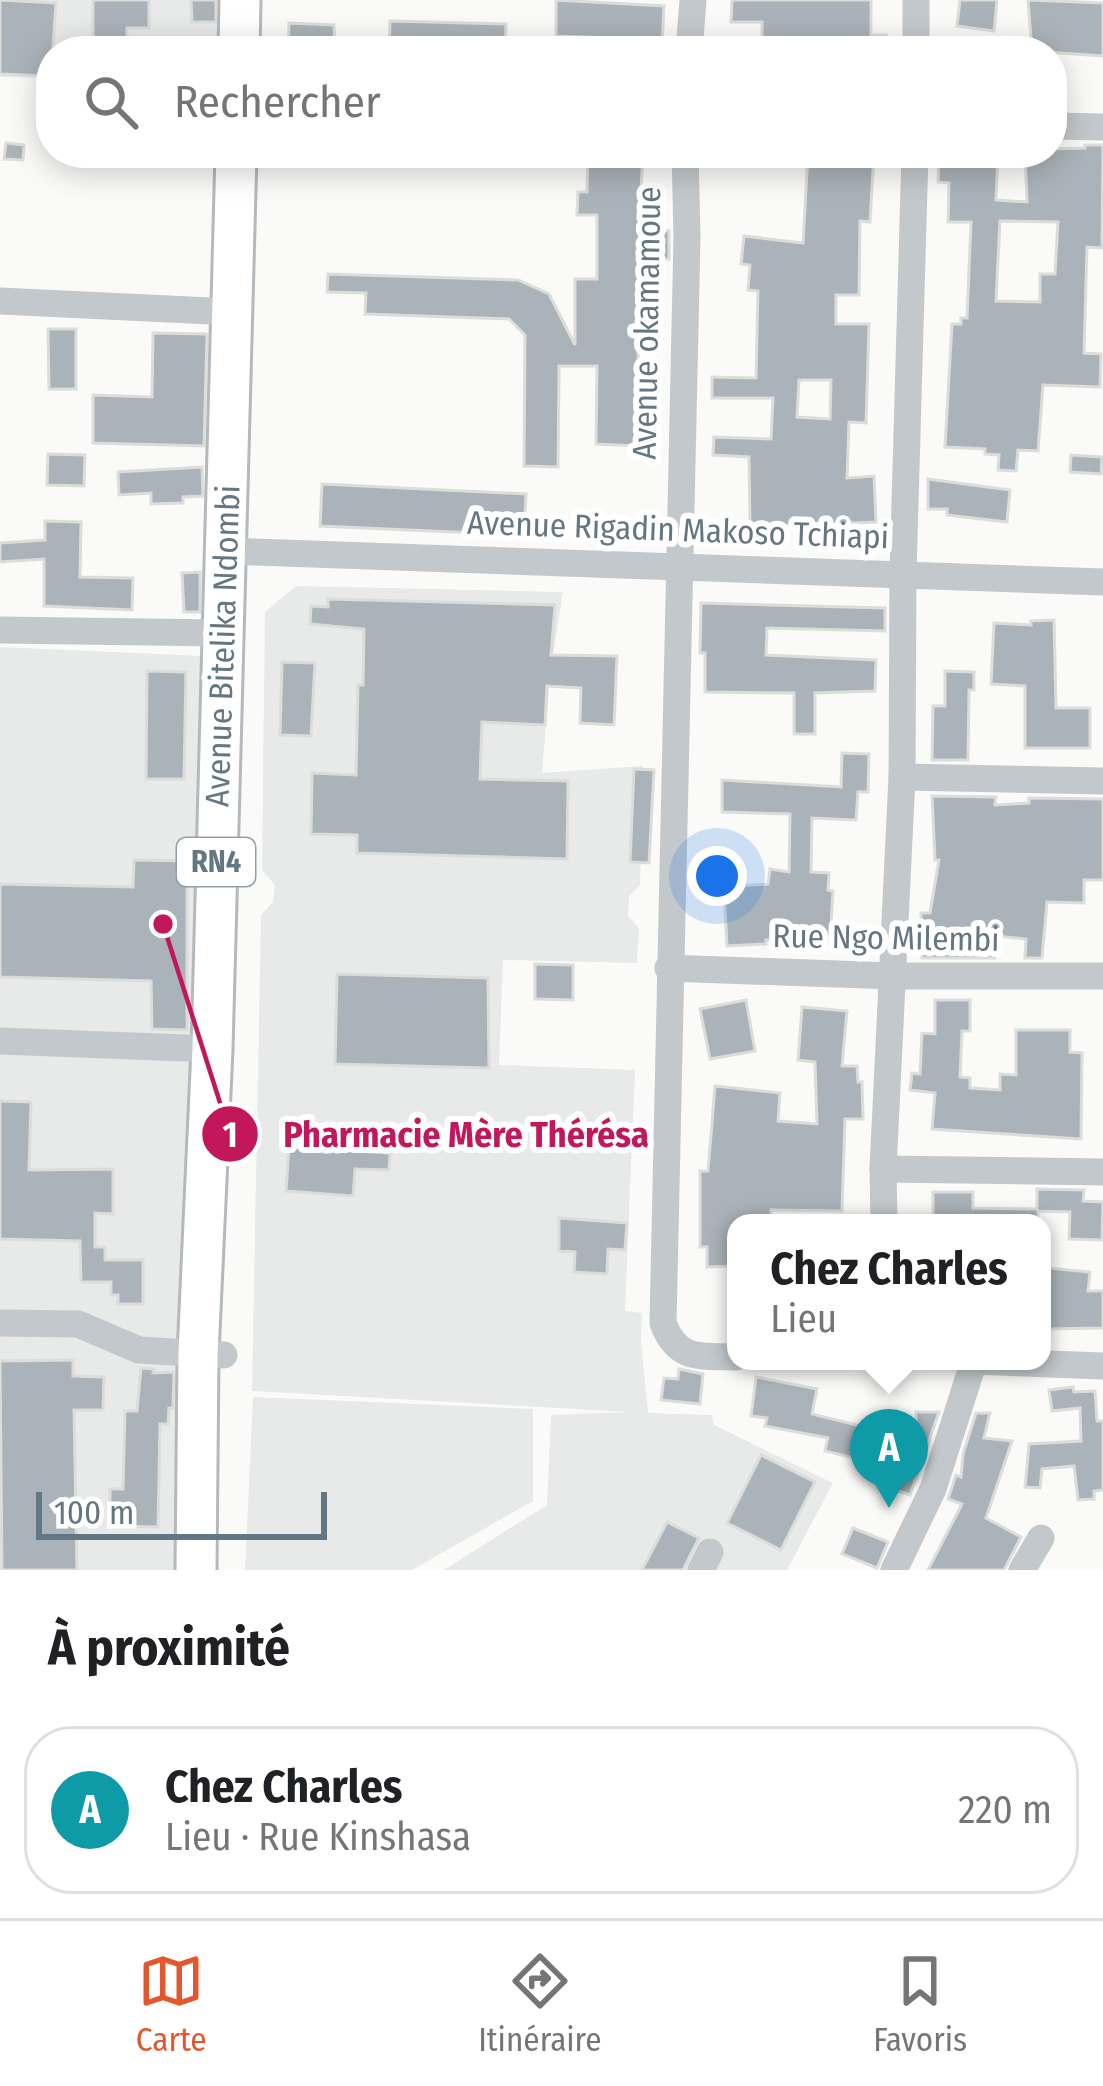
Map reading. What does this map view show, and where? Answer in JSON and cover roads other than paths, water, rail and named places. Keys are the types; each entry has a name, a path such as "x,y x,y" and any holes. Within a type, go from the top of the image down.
{"highway":[{"path":"239,36 240,0"},
{"path":"261,36 262,0"},
{"name":"Avenue Bitelika Ndombi","path":"220,1570 211,1355 212,1049 224,633 238,551 232,312 236,168"},
{"name":"Avenue Bitelika Ndombi","path":"196,1570 211,1355 238,551 258,168"}],"street":[{"path":"690,36 694,0"},
{"path":"916,0 916,36"},
{"path":"1067,126 1103,127"},
{"name":"Avenue okamamoue","path":"685,168 662,1299 663,1323 674,1348 727,1357"},
{"path":"884,1214 902,777 915,168"},
{"path":"0,301 232,312"},
{"name":"Avenue Rigadin Makoso Tchiapi","path":"238,551 1103,582"},
{"path":"0,630 224,633"},
{"path":"902,777 1103,781"},
{"name":"Rue Ngo Milembi","path":"668,968 893,976 1103,976"},
{"path":"0,1041 212,1049"},
{"path":"883,1169 1103,1172"},
{"path":"0,1323 78,1324 139,1350 211,1355"},
{"path":"1051,1364 1103,1366"},
{"path":"894,1570 933,1489 971,1370"},
{"path":"1022,1570 1041,1538"}],"place":[{"name":"Pharmacie Mère Thérésa","path":"163,924"},
{"name":"Chez Charles","path":"889,1508"}]}
